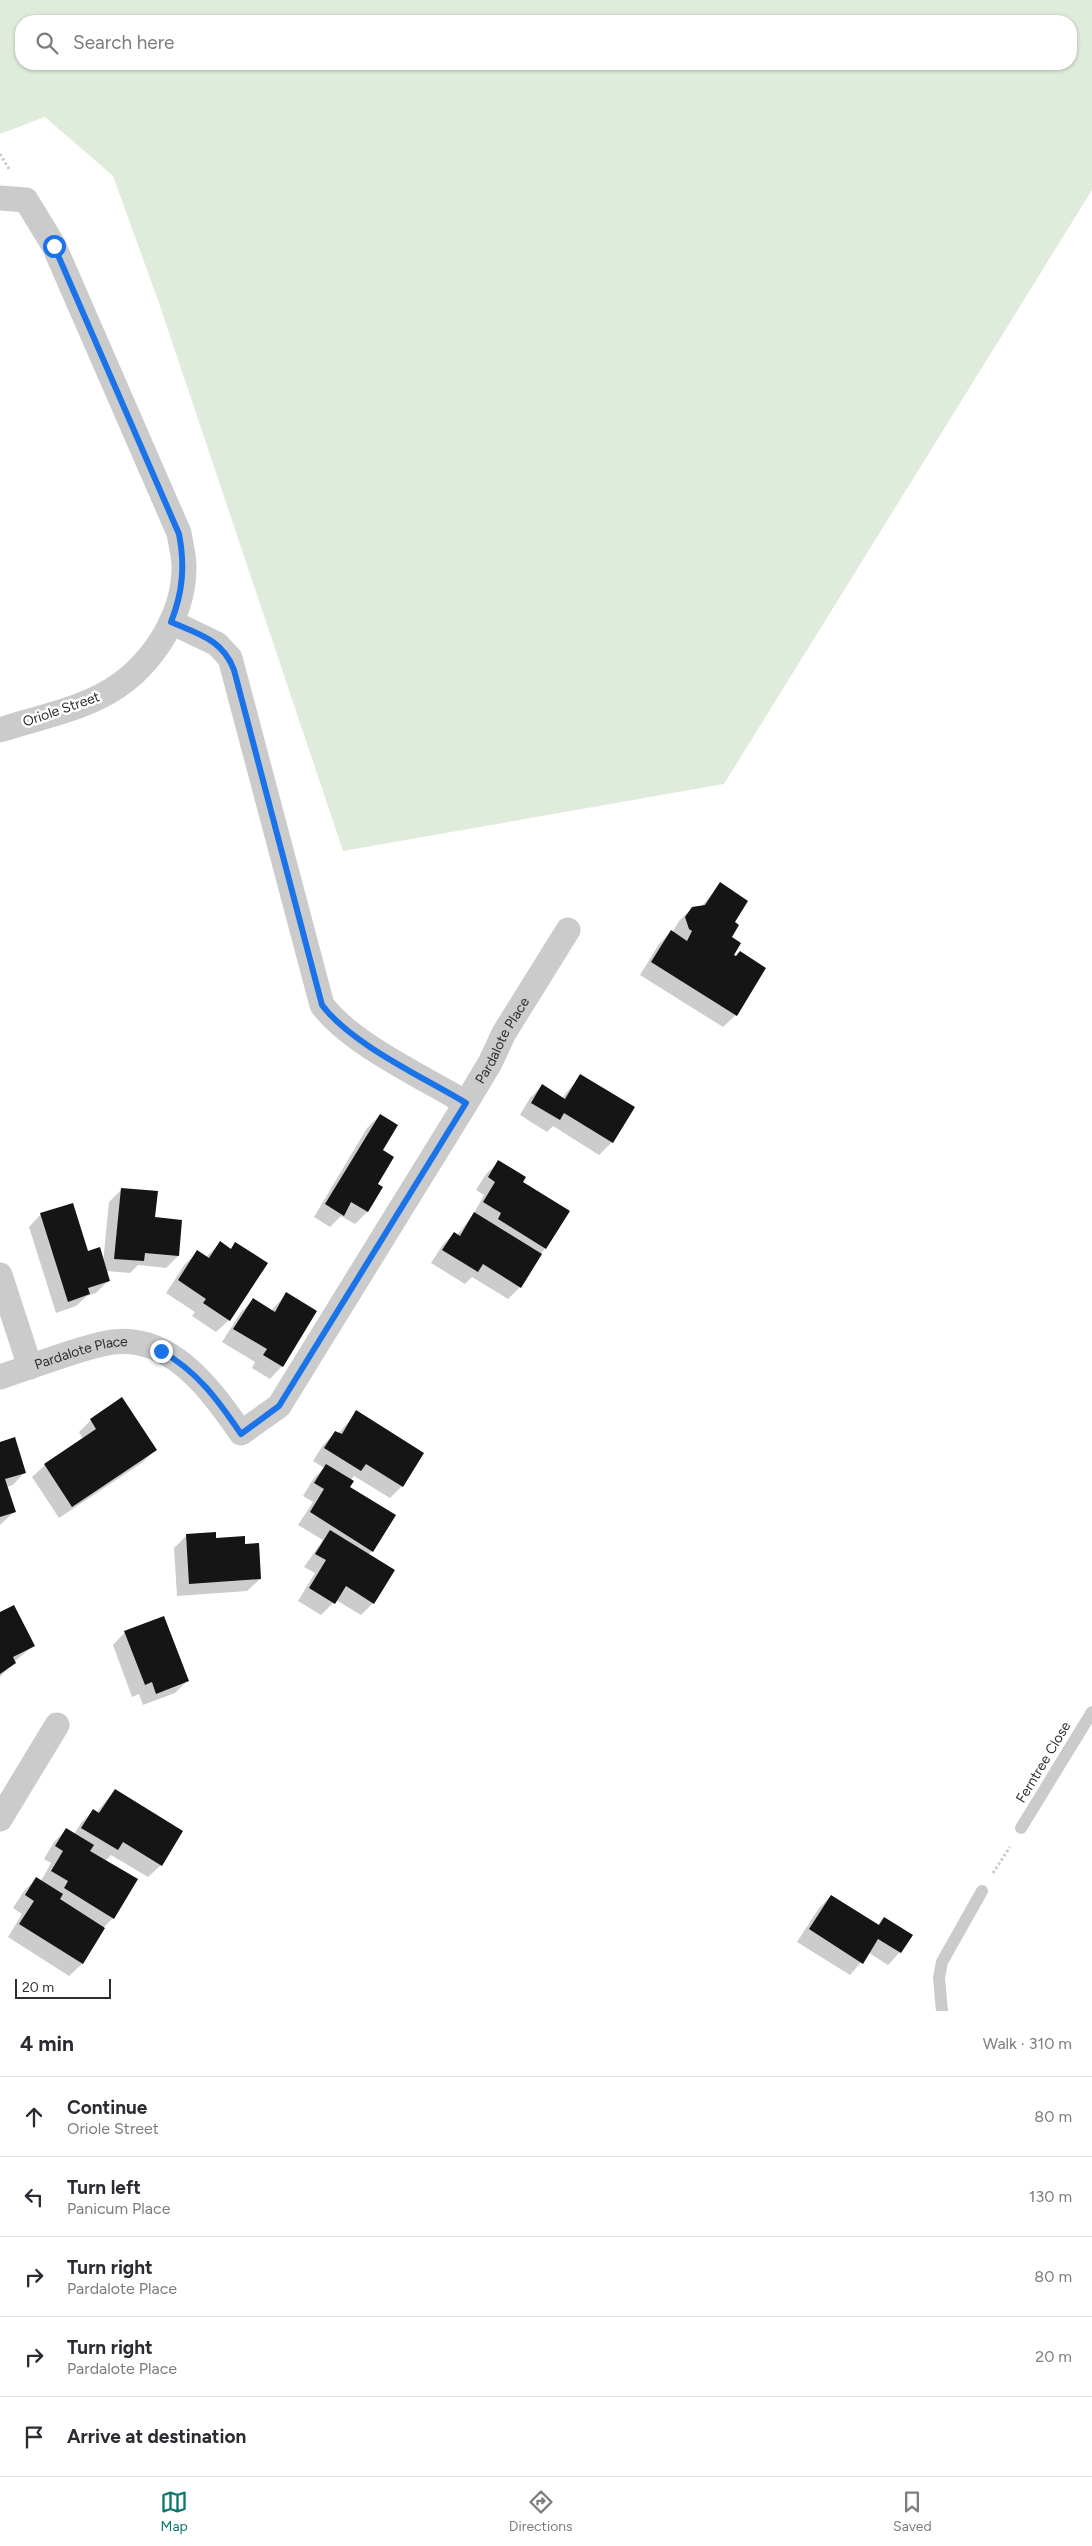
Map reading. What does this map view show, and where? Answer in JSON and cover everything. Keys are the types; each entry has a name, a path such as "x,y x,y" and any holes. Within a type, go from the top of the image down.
{"street":[{"name":"Oriole Street","path":"0,198 26,200 54,246 179,534 184,567 183,583 171,622 154,652 143,665 114,689 84,703 0,730"},
{"path":"171,622 217,644 230,658 322,1005 330,1016 352,1035 466,1103"},
{"name":"Pardalote Place","path":"0,1377 104,1343 135,1343 148,1345 161,1351 189,1368 213,1393 241,1434 279,1406 466,1103 490,1063 504,1033 568,930"},
{"path":"0,1275 30,1368"},
{"path":"0,1819 57,1725"}],"lane":[{"name":"Ferntree Close","path":"1021,1828 1092,1712"},
{"path":"942,2011 939,1978 942,1962 982,1891"}],"path":[{"path":"982,1891 1021,1828"}],"green space":[{"path":"0,0 1092,0 1092,190 724,784 343,851 159,303 113,176 45,117 0,134"}],"building":[{"path":"720,882 748,901 735,922 739,925 732,937 741,943 734,955 736,956 740,951 766,968 737,1016 651,962 671,930 687,941 692,931 689,929 685,917 692,907 705,905"},
{"path":"580,1074 635,1107 613,1143 564,1113 560,1120 531,1103 542,1084 565,1099"},
{"path":"380,1114 398,1125 383,1150 394,1157 378,1184 383,1187 368,1212 351,1202 344,1216 325,1204"},
{"path":"498,1160 526,1177 523,1182 570,1211 546,1249 498,1219 501,1213 483,1202 495,1182 488,1177"},
{"path":"121,1188 158,1191 155,1217 182,1220 179,1256 145,1253 144,1261 114,1259"},
{"path":"73,1203 88,1251 100,1247 110,1281 88,1288 90,1294 68,1302 40,1213"},
{"path":"474,1212 542,1254 521,1288 483,1264 478,1272 442,1250 454,1232 460,1236"},
{"path":"220,1241 231,1249 235,1242 268,1263 230,1321 203,1303 206,1299 178,1280 197,1250 209,1258"},
{"path":"286,1292 317,1311 283,1367 263,1355 267,1349 233,1329 253,1298 275,1312"},
{"path":"122,1397 157,1450 72,1507 44,1464 96,1429 90,1419"},
{"path":"356,1410 424,1453 403,1487 366,1464 361,1471 324,1448 335,1431 342,1434"},
{"path":"15,1437 26,1473 5,1479 16,1512 0,1517 0,1442"},
{"path":"326,1464 354,1481 350,1487 396,1515 373,1552 310,1512 324,1489 314,1483"},
{"path":"330,1530 395,1570 374,1604 346,1586 335,1604 309,1588 326,1560 315,1554"},
{"path":"216,1532 216,1538 245,1536 245,1544 259,1543 261,1579 189,1584 186,1534"},
{"path":"14,1605 35,1646 13,1657 16,1663 0,1674 0,1612"},
{"path":"164,1616 189,1681 156,1694 152,1682 145,1685 124,1631"},
{"path":"115,1789 183,1831 162,1866 123,1842 118,1850 81,1828 93,1809 99,1813"},
{"path":"66,1828 94,1845 90,1851 138,1879 114,1919 64,1888 68,1881 51,1871 63,1851 55,1846"},
{"path":"36,1877 63,1894 60,1899 105,1928 83,1964 19,1924 34,1901 25,1895"},
{"path":"831,1895 879,1925 884,1917 913,1935 901,1953 878,1939 863,1964 809,1929"}],"route":[{"path":"54,246 179,534 184,567 183,583 171,622 217,644 230,658 322,1005 330,1016 352,1035 466,1103 279,1406 271,1414 241,1434 213,1393 201,1380 189,1368 161,1351"}]}
